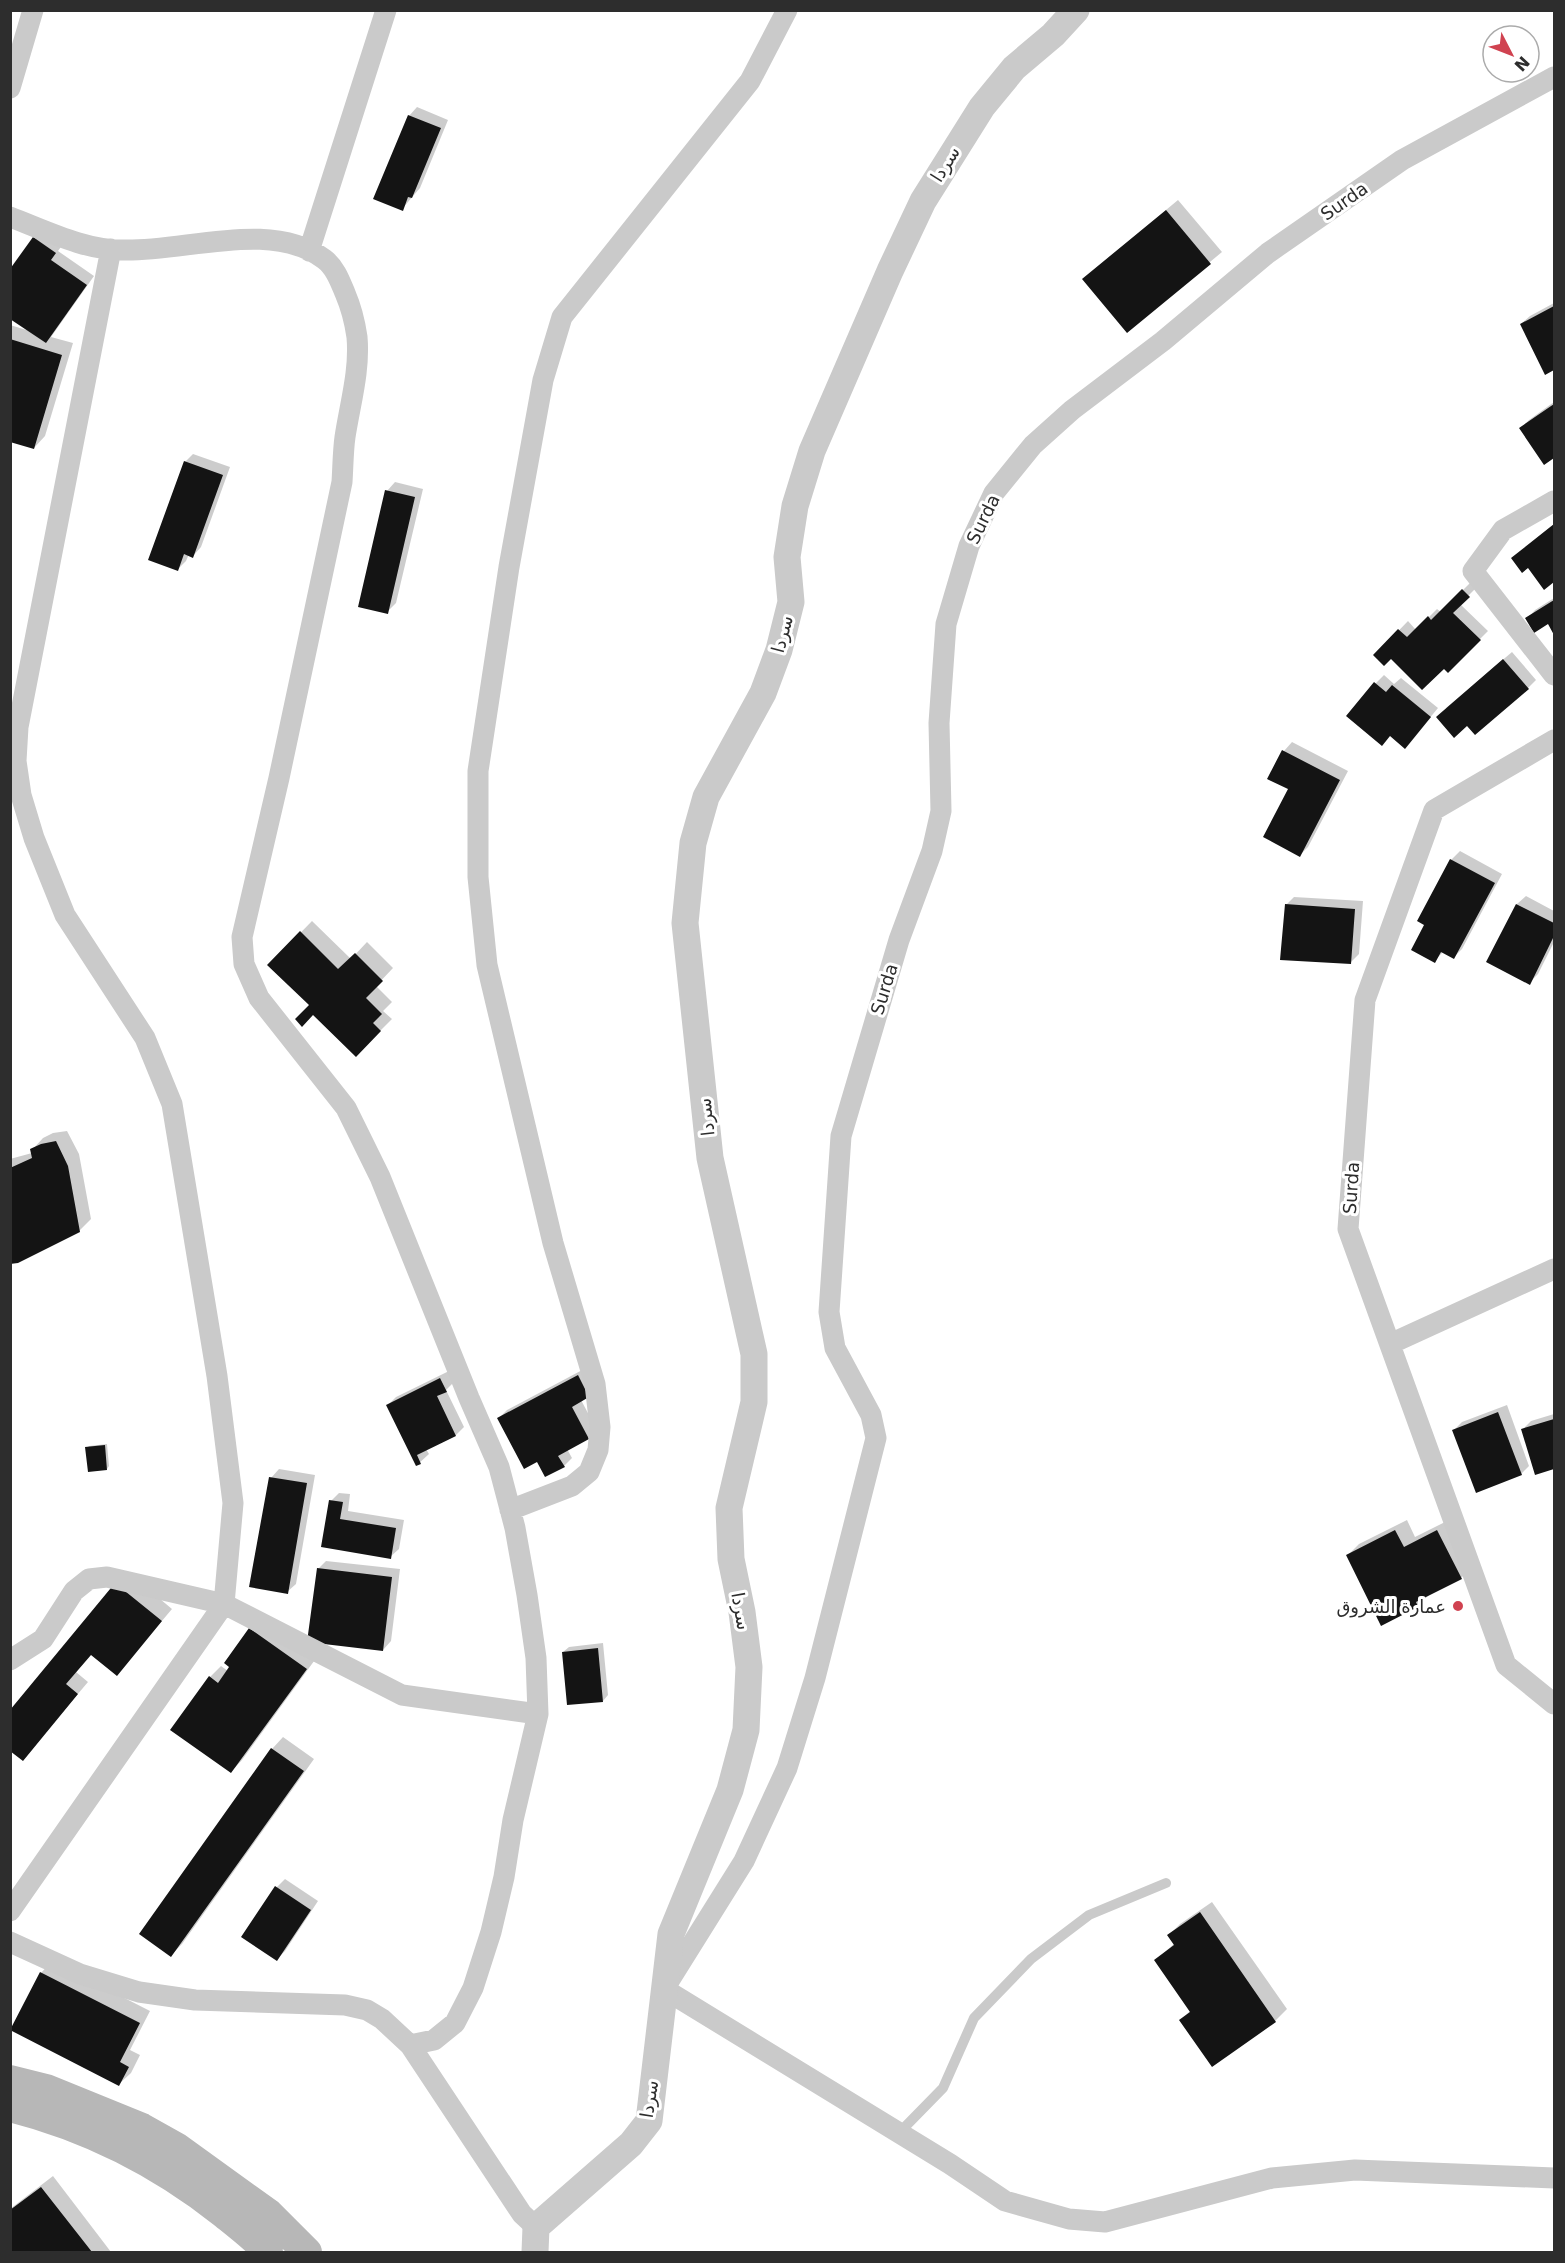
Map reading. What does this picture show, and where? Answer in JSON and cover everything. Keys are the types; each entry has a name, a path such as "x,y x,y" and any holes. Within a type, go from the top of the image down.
{"main road":[{"path":"10,2080 46,2089 75,2100 159,2137 208,2169 269,2214 307,2253"},
{"path":"10,2107 79,2128 118,2145 204,2198 257,2240 268,2253"}],"street":[{"path":"11,82 33,10"},
{"path":"309,251 386,10"},
{"path":"510,1510 572,1486 589,1472 598,1450 600,1427 595,1384 553,1243 487,965 478,878 478,771 511,555 543,380 562,317 750,81 787,10"},
{"name":"سردا","path":"535,2240 631,2144 649,2121 670,1935 733,1780 746,1730 749,1667 742,1612 731,1560 729,1508 754,1402 754,1354 710,1158 685,923 693,843 706,797 763,693 779,650 791,602 787,557 795,506 812,452 895,261 923,201 982,107 1014,68 1053,34 1076,10"},
{"name":"Surda","path":"664,1989 744,1862 787,1768 815,1678 876,1438 871,1415 835,1348 829,1312 841,1136 900,940 932,850 941,811 939,723 946,624 969,546 994,493 1033,445 1072,410 1163,341 1268,253 1402,160 1554,76"},
{"path":"10,217 81,244 111,249 279,240 326,260 338,276 349,303 357,337 356,374 344,440 342,482 279,778 242,937 244,964 259,998 346,1108 380,1177 499,1467 525,1584 536,1658 538,1714 513,1820 504,1877 491,1932 472,1988 455,2023 434,2040 410,2045"},
{"path":"10,1911 224,1604 233,1503 217,1376 172,1104 145,1038 65,915 34,838 21,795 16,761 18,727 111,249"},
{"path":"1554,501 1503,530 1473,571 1554,675"},
{"name":"Surda","path":"1554,740 1434,810 1365,1000 1348,1229 1506,1665 1554,1704"},
{"path":"1390,1344 1554,1269"},
{"path":"10,1660 43,1639 75,1591 89,1579 107,1577 224,1604 402,1695 538,1714"},
{"path":"10,1942 80,1974 139,1992 195,2000 345,2005 367,2010 382,2019 410,2045 522,2214 535,2240"},
{"path":"664,1989 1005,2201 1070,2219 1106,2222 1272,2178 1355,2170 1554,2178"}],"lane":[{"path":"899,2133 943,2088 974,2018 1031,1959 1089,1915 1166,1883"}],"building":[{"path":"408,115 441,128 412,198 408,197 403,211 373,199"},
{"path":"1166,210 1211,264 1127,333 1082,279"},
{"path":"33,237 56,253 51,260 87,285 46,343 10,319 10,269"},
{"path":"1554,306 1554,370 1545,375 1520,324"},
{"path":"10,339 62,355 34,449 10,442"},
{"path":"1554,404 1554,458 1544,465 1519,428"},
{"path":"184,461 223,475 193,558 184,554 178,571 148,560"},
{"path":"385,490 415,497 388,614 358,607"},
{"path":"1554,524 1554,582 1544,590 1528,568 1522,573 1511,558"},
{"path":"1462,589 1470,597 1453,613 1481,640 1448,673 1444,669 1422,690 1391,659 1384,666 1373,655 1398,629 1407,637 1428,616 1431,620"},
{"path":"1554,600 1554,635 1548,624 1534,633 1525,618"},
{"path":"1503,659 1529,689 1475,735 1467,726 1454,738 1436,717"},
{"path":"1374,682 1386,692 1392,685 1431,717 1405,749 1390,736 1382,746 1346,716"},
{"path":"1282,750 1340,780 1300,857 1263,837 1288,789 1267,779"},
{"path":"1450,859 1495,883 1454,959 1441,952 1435,963 1411,950 1424,925 1417,921"},
{"path":"1285,904 1355,909 1351,964 1280,960"},
{"path":"1516,904 1554,923 1554,936 1530,985 1486,962"},
{"path":"300,931 338,969 355,953 383,981 366,998 382,1014 373,1023 381,1031 356,1057 313,1015 302,1027 295,1019 309,1005 267,965"},
{"path":"56,1141 68,1166 80,1232 18,1263 10,1264 10,1168 32,1158 30,1149"},
{"path":"578,1375 589,1397 572,1407 589,1439 558,1456 565,1467 545,1477 537,1462 524,1469 497,1418"},
{"path":"440,1378 447,1392 437,1396 456,1436 417,1455 421,1464 416,1466 386,1405"},
{"path":"1498,1412 1522,1475 1476,1493 1452,1430"},
{"path":"1554,1419 1554,1469 1535,1475 1521,1429"},
{"path":"105,1445 107,1470 88,1472 85,1447"},
{"path":"269,1477 307,1483 288,1594 249,1587"},
{"path":"329,1500 343,1502 340,1519 396,1528 391,1559 321,1547"},
{"path":"1395,1530 1404,1547 1437,1530 1462,1579 1416,1602 1418,1607 1381,1626 1346,1555"},
{"path":"317,1568 392,1577 383,1651 307,1642"},
{"path":"115,1583 162,1621 117,1676 91,1655 66,1684 78,1694 23,1761 10,1751 10,1710"},
{"path":"249,1628 307,1669 231,1773 170,1730 209,1676 218,1683 229,1667 224,1663"},
{"path":"598,1648 603,1702 567,1705 562,1652"},
{"path":"271,1748 304,1771 171,1957 139,1934"},
{"path":"275,1886 311,1910 277,1961 241,1937"},
{"path":"1200,1912 1276,2022 1212,2067 1179,2020 1190,2012 1154,1960 1174,1945 1167,1935"},
{"path":"40,1972 140,2023 120,2062 129,2067 119,2086 10,2030"},
{"path":"41,2187 92,2252 10,2252 10,2210"}],"place":[{"name":"عمارة الشروق","path":"1458,1606"}]}
